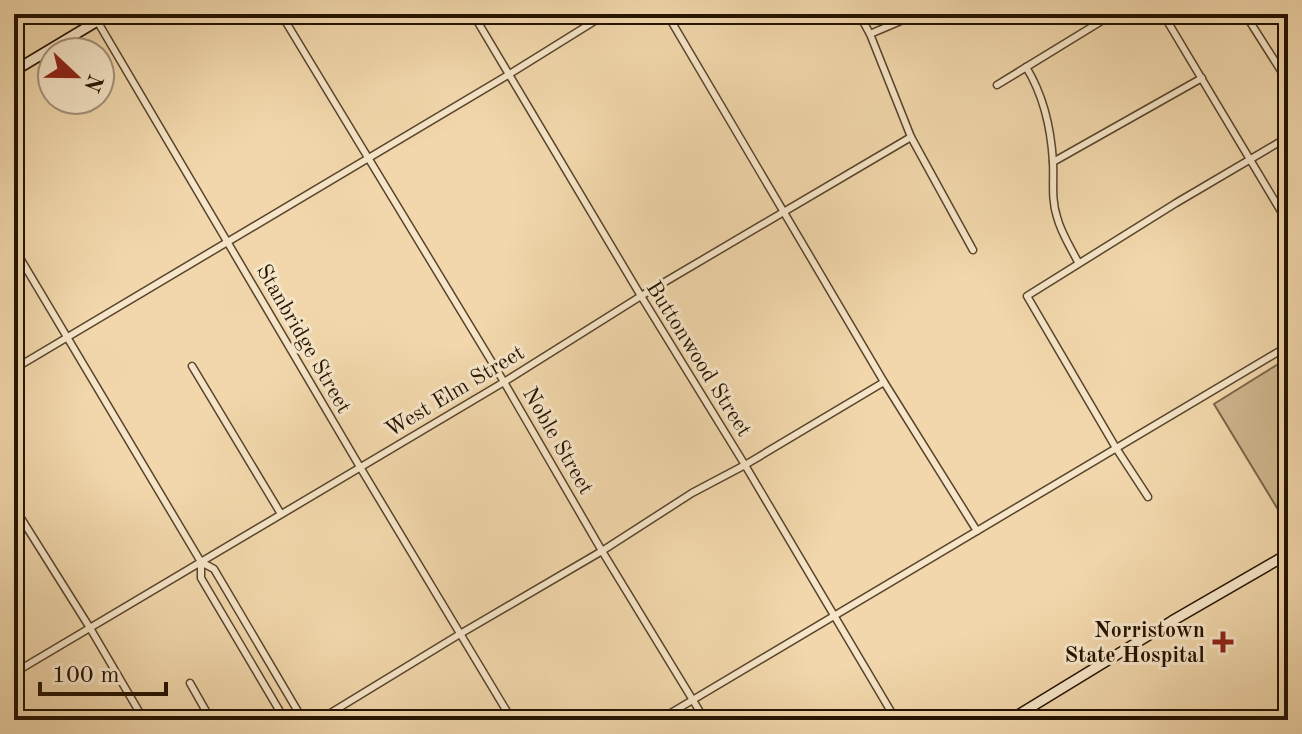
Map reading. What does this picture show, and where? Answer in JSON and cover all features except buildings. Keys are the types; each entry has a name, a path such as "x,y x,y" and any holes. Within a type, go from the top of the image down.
{"street":[{"path":"14,71 96,18 109,14"},
{"name":"Noble Street","path":"281,14 705,720"},
{"name":"Buttonwood Street","path":"473,14 896,720"},
{"path":"14,369 606,14"},
{"path":"667,14 884,382 977,531"},
{"path":"859,14 911,137 973,250"},
{"path":"870,34 917,14"},
{"path":"997,85 1113,14"},
{"path":"1163,14 1288,223"},
{"path":"1245,14 1285,77 1288,75"},
{"name":"Stanbridge Street","path":"96,18 512,720"},
{"path":"1026,67 1045,106 1053,162 1051,189 1057,218 1078,262"},
{"path":"1053,162 1202,78"},
{"name":"West Elm Street","path":"14,673 911,137"},
{"path":"1148,497 1027,296 1078,262 1288,137"},
{"path":"14,248 201,562 214,569 303,720"},
{"path":"659,720 1288,346"},
{"path":"192,366 281,514"},
{"path":"319,720 602,551 692,493 884,382"},
{"path":"14,507 144,720"},
{"path":"1010,720 1288,554"},
{"path":"201,562 201,578 285,720"},
{"path":"240,645 254,637"},
{"path":"190,683 211,720"}],"shaded area":[{"path":"1288,358 1288,526 1214,404"}],"place":[{"name":"Norristown State Hospital","path":"1223,642"}]}
